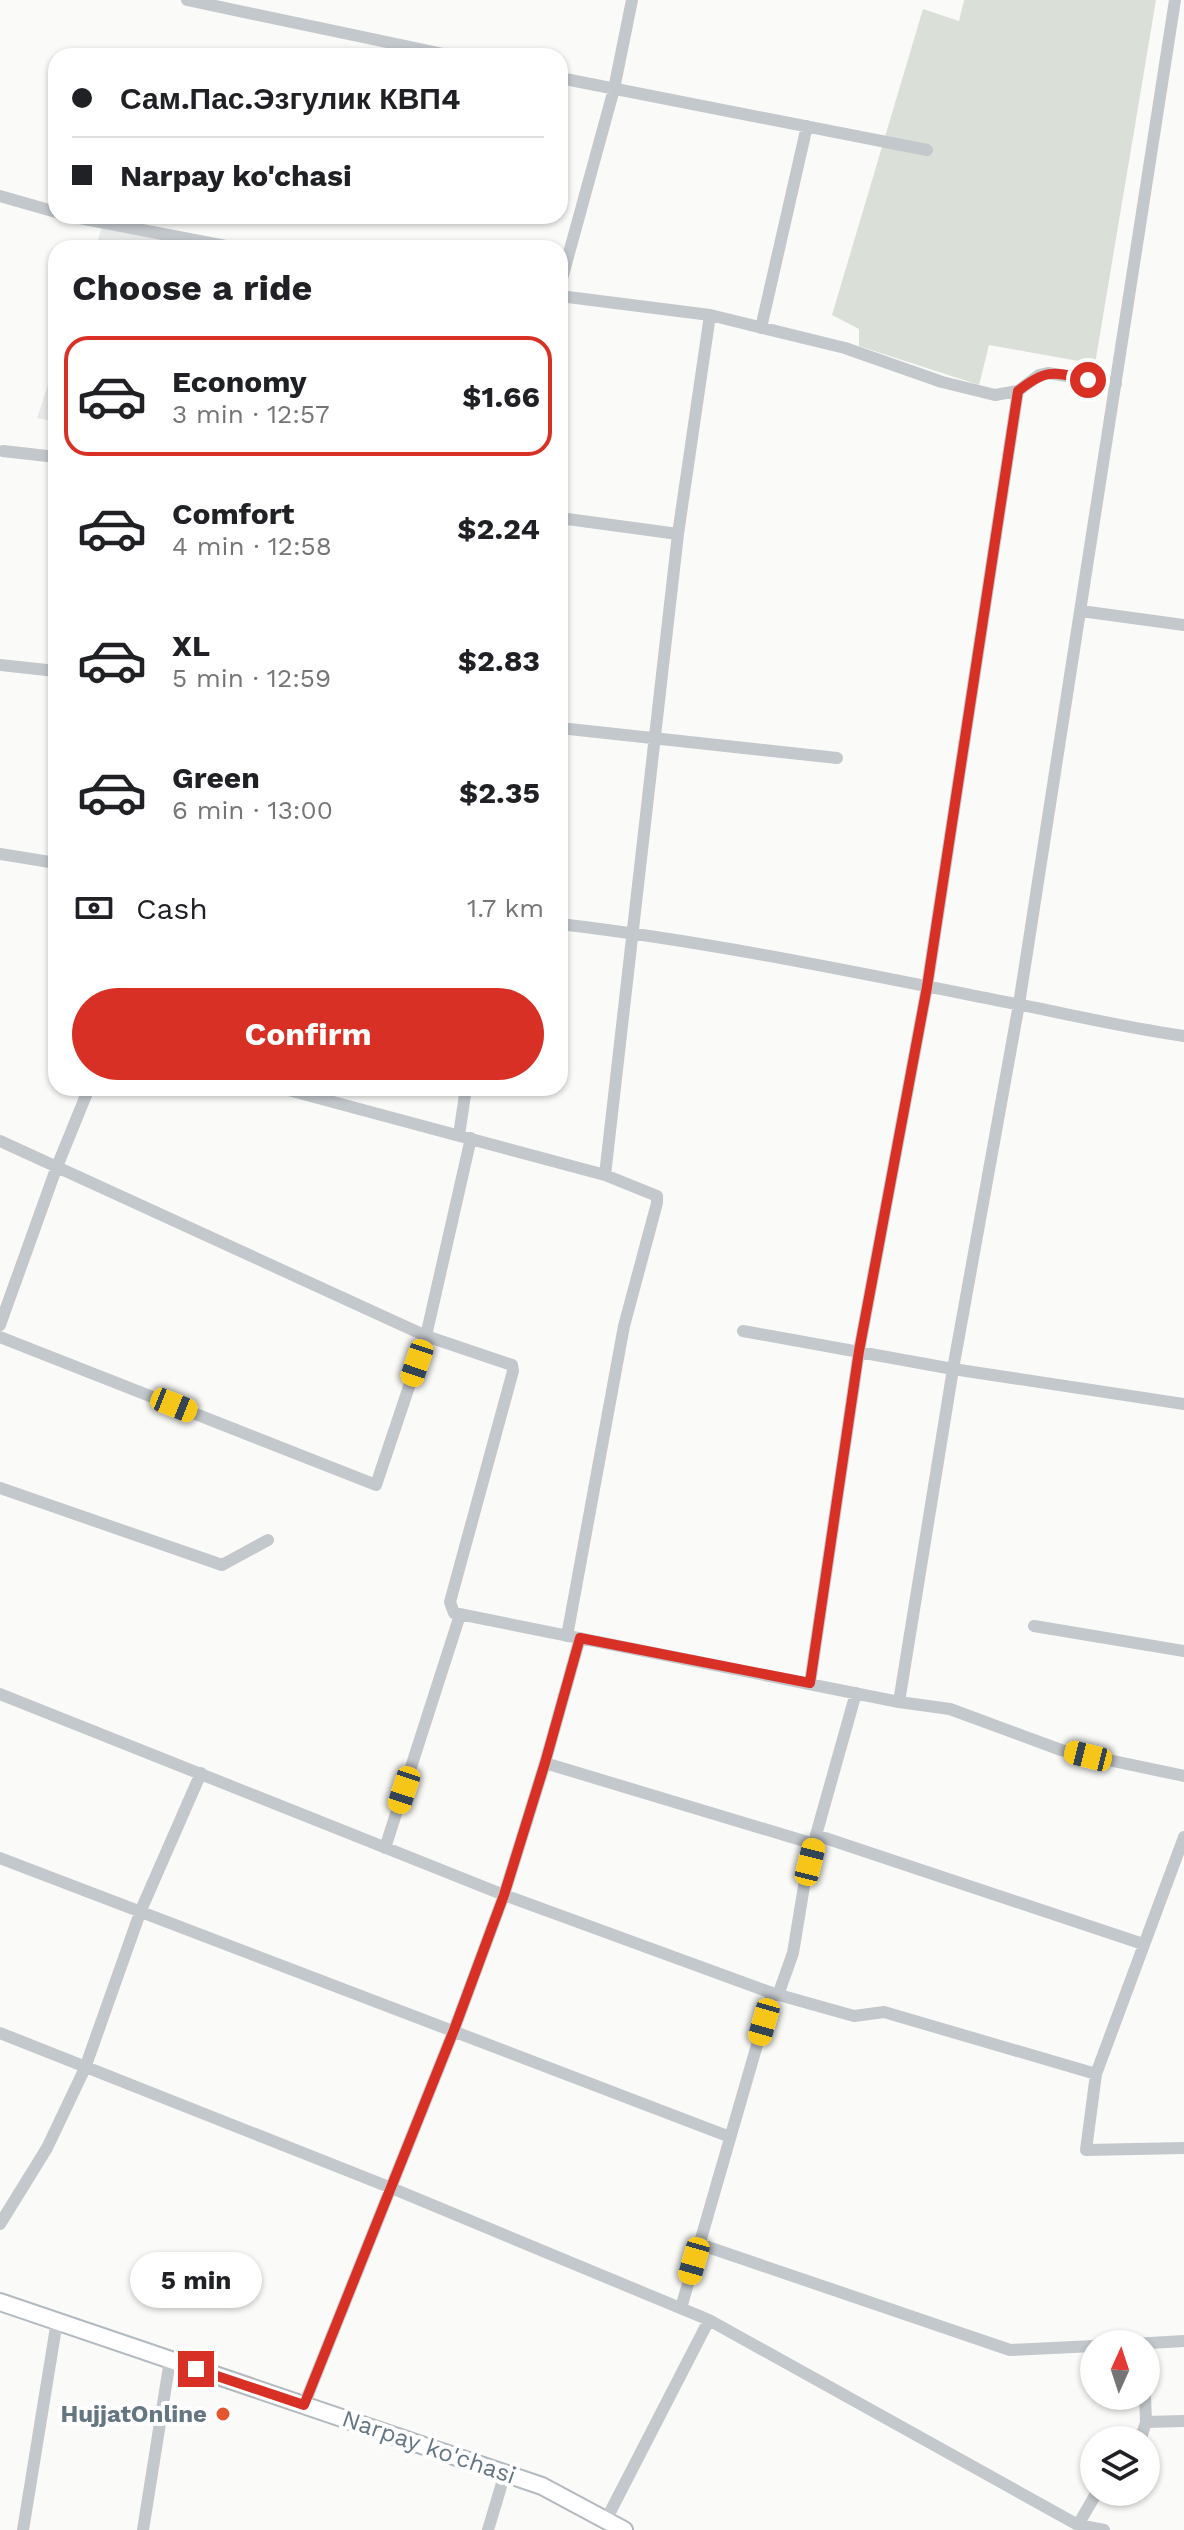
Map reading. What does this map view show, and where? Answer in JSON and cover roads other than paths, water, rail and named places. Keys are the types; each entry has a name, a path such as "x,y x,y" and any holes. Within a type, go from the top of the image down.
{"main road":[{"name":"Narpay ko'chasi","path":"0,2302 542,2486 624,2530"}],"street":[{"path":"187,0 415,48"},
{"path":"568,257 614,89 632,0"},
{"path":"899,1702 953,1369 1019,1004 1175,0"},
{"path":"568,80 927,150"},
{"path":"761,328 807,126"},
{"path":"0,196 48,210"},
{"path":"111,224 194,240"},
{"path":"568,297 710,315 845,348 942,382 995,395 1018,391 1039,375 1048,373 1116,384"},
{"path":"605,1175 678,534 710,315"},
{"path":"810,1683 859,1351 927,987 1018,391"},
{"path":"3,451 48,456"},
{"path":"568,519 678,534"},
{"path":"1081,611 1184,625"},
{"path":"0,665 48,670"},
{"path":"568,729 837,758"},
{"path":"0,854 48,862"},
{"path":"568,925 633,933 1019,1004 1128,1028 1184,1036"},
{"path":"0,1325 86,1096"},
{"path":"304,2405 454,2030 504,1895 545,1763 574,1637 624,1326 657,1203 657,1196 650,1191 605,1175 312,1096"},
{"path":"0,1337 376,1485 426,1336 465,1136 466,1096"},
{"path":"0,1141 426,1336 512,1365 513,1371 450,1602 454,1613 899,1702 950,1709 1061,1750 1184,1776"},
{"path":"743,1331 953,1369 1184,1404"},
{"path":"0,1488 222,1565 268,1540"},
{"path":"385,1848 460,1615"},
{"path":"1034,1626 1184,1651"},
{"path":"681,2308 775,1994 793,1953 815,1840 856,1693"},
{"path":"0,1694 504,1895 775,1994 854,2016 884,2012 1096,2074"},
{"path":"545,1763 815,1840 1143,1944"},
{"path":"0,2224 47,2148 85,2068 141,1910 201,1773"},
{"path":"1184,1837 1096,2074 1086,2150 1184,2148"},
{"path":"0,1858 730,2137"},
{"path":"0,2033 389,2187 709,2320 1078,2525 1104,2530"},
{"path":"699,2244 1010,2350 1080,2347"},
{"path":"606,2520 709,2320"},
{"path":"23,2530 57,2321"},
{"path":"1160,2343 1184,2341"},
{"path":"143,2530 170,2360"},
{"path":"1145,2426 1146,2410"},
{"path":"1146,2422 1184,2421"},
{"path":"488,2530 505,2473"},
{"path":"1078,2525 1089,2506"}],"place":[{"name":"HujjatOnline","path":"223,2414"}]}
